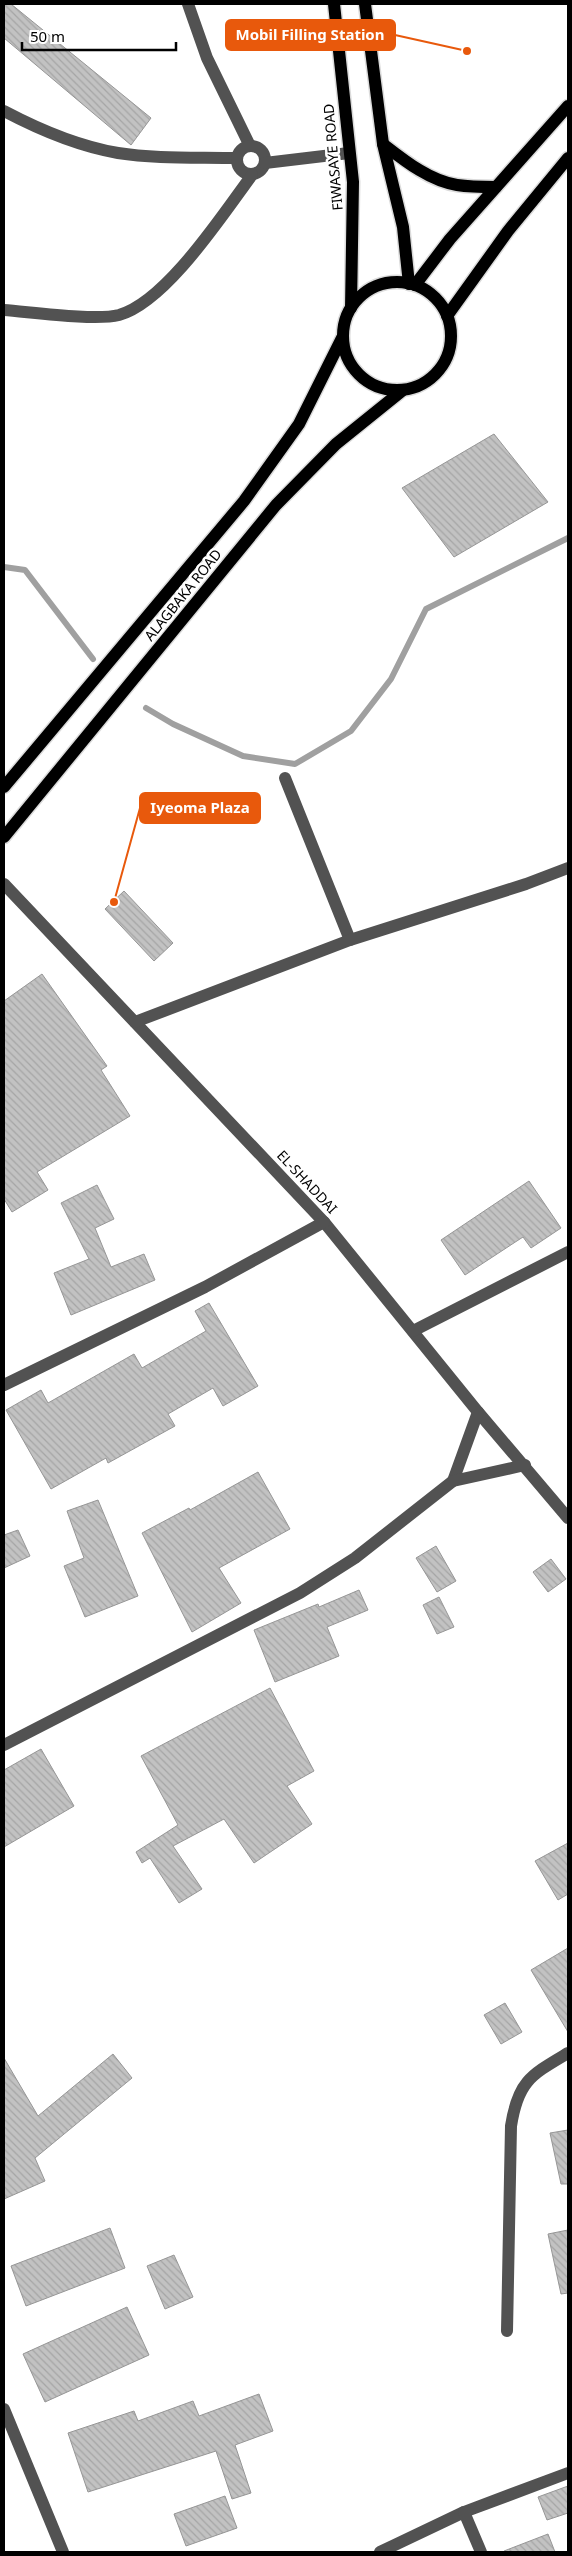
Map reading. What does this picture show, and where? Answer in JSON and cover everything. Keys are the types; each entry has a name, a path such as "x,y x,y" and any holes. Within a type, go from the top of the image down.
{"main road":[{"name":"FIWASAYE ROAD","path":"334,4 353,182 351,308"},
{"path":"365,4 384,144 403,226 412,285"},
{"path":"412,285 568,106"},
{"path":"384,144 411,165 434,178 456,185 496,187"},
{"path":"447,316 508,231 568,158"},
{"path":"393,282 412,285 434,297 447,316 451,332 450,348 444,363 426,381 403,390 385,389 368,382 355,371 346,355 342,338 344,322 351,308 362,295 376,286 393,282"},
{"name":"ALAGBAKA ROAD","path":"4,787 244,501 299,424 342,338"},
{"name":"ALAGBAKA ROAD","path":"4,837 276,505 336,444 403,390"}],"street":[{"path":"4,310 100,316 118,315 136,307 161,286 200,246 252,175 263,169 265,162 261,151 250,146 207,58 188,4"},
{"path":"4,111 43,132 94,148 120,153 237,158"},
{"path":"250,146 239,152 237,158 240,170 252,175"},
{"path":"265,162 350,153"},
{"path":"284,778 350,940"},
{"path":"135,1022 350,940 526,884 568,868"},
{"name":"EL-SHADDAI","path":"4,884 324,1222 478,1412 567,1514"},
{"path":"4,1385 205,1287 324,1222"},
{"path":"413,1331 568,1252"},
{"path":"452,1482 478,1412"},
{"path":"4,1745 300,1593 355,1558 452,1482 525,1465"},
{"path":"507,2331 511,2126 515,2102 524,2084 541,2069 568,2053"},
{"path":"4,2409 63,2552"},
{"path":"380,2552 464,2512 568,2473"},
{"path":"464,2512 481,2552"}],"building":[{"path":"4,4 11,4 151,118 131,145 4,38"},
{"path":"494,434 548,502 454,557 402,488"},
{"path":"124,891 173,943 154,961 105,909"},
{"path":"42,974 107,1066 101,1070 130,1116 37,1172 48,1190 12,1212 4,1199 4,1001"},
{"path":"529,1181 561,1228 531,1248 523,1237 465,1275 441,1240"},
{"path":"97,1185 114,1219 95,1228 111,1267 144,1254 155,1280 71,1315 54,1273 89,1259 61,1203"},
{"path":"209,1303 258,1386 223,1406 213,1388 168,1414 175,1426 108,1463 106,1458 51,1489 6,1410 41,1390 48,1403 134,1354 142,1368 206,1331 195,1311"},
{"path":"258,1472 290,1529 219,1568 241,1603 192,1632 142,1533 189,1508 190,1510"},
{"path":"98,1500 138,1596 85,1617 64,1566 84,1558 67,1511"},
{"path":"18,1530 30,1556 4,1568 4,1535"},
{"path":"436,1546 456,1581 437,1592 416,1558"},
{"path":"551,1559 566,1579 548,1592 533,1572"},
{"path":"359,1590 368,1610 327,1627 339,1656 275,1682 254,1630 318,1604 319,1607"},
{"path":"439,1597 454,1627 437,1634 423,1605"},
{"path":"270,1688 314,1771 287,1786 312,1824 254,1863 224,1819 173,1846 202,1889 179,1903 150,1858 142,1863 136,1852 178,1825 141,1756"},
{"path":"41,1749 74,1806 4,1847 4,1770"},
{"path":"568,1843 568,1894 558,1900 535,1861"},
{"path":"568,1948 568,2032 531,1970"},
{"path":"505,2003 522,2032 501,2044 484,2015"},
{"path":"113,2054 132,2078 35,2158 45,2181 4,2199 4,2058 38,2116"},
{"path":"568,2130 568,2184 561,2184 550,2133"},
{"path":"110,2228 125,2268 26,2306 11,2266"},
{"path":"568,2230 568,2293 561,2294 548,2234"},
{"path":"174,2255 193,2297 165,2309 147,2266"},
{"path":"127,2307 149,2355 45,2402 23,2354"},
{"path":"259,2394 273,2431 235,2445 251,2493 232,2499 216,2451 88,2492 68,2433 134,2411 138,2421 193,2401 199,2416"},
{"path":"568,2486 568,2513 547,2520 538,2497"},
{"path":"225,2496 237,2528 186,2546 174,2514"},
{"path":"548,2534 555,2552 504,2552 504,2551"}],"waterway":[{"path":"146,708 173,724 243,756 295,764 351,731 391,679 426,609 568,538"},
{"path":"4,567 25,570 93,659"}],"place":[{"name":"Mobil Filling Station","path":"467,51"},
{"name":"Iyeoma Plaza","path":"114,902"}]}
